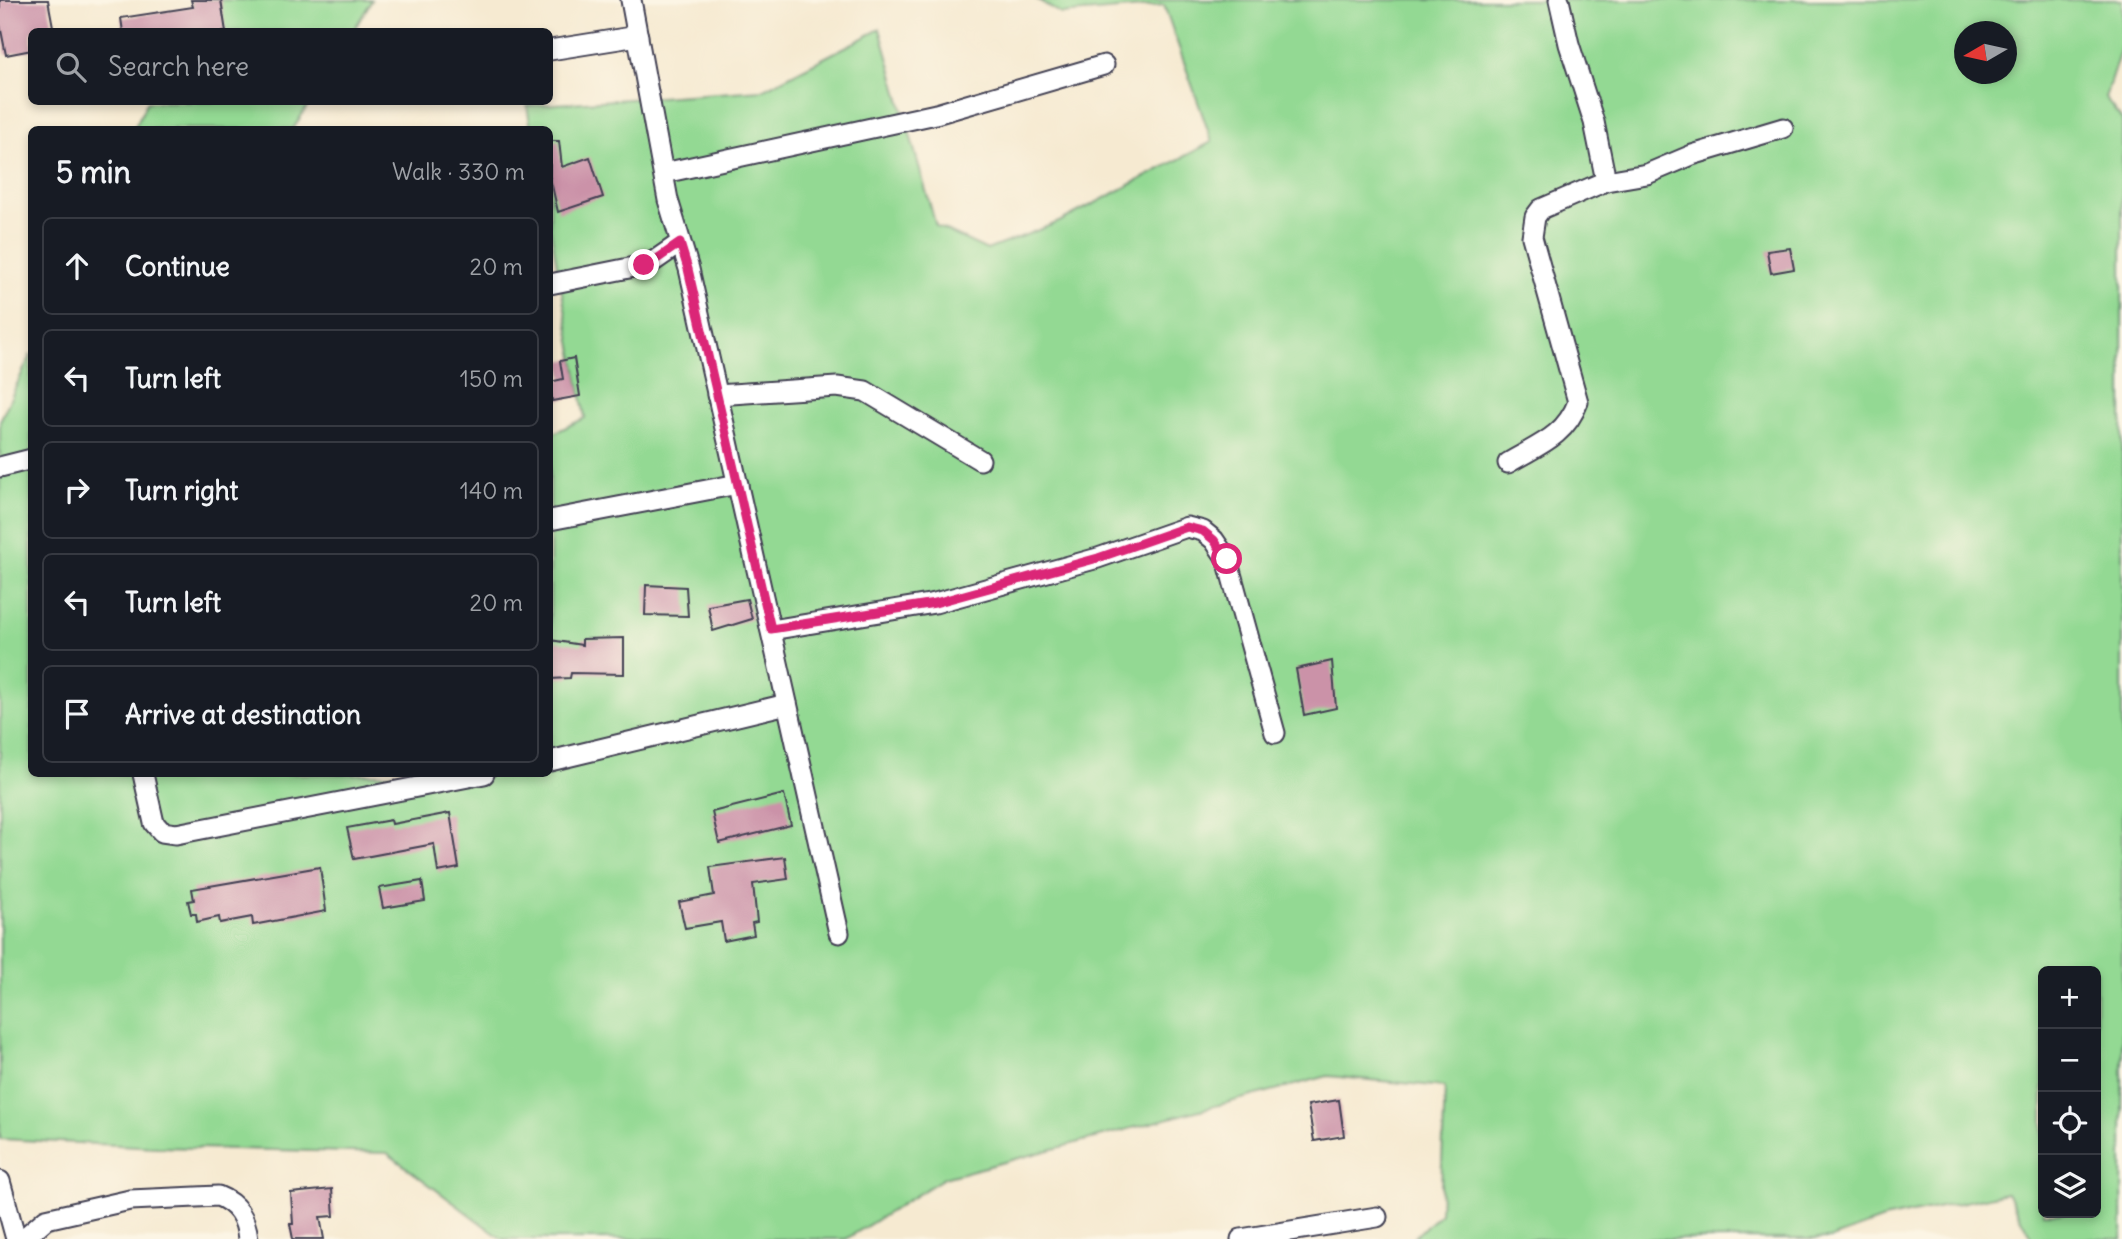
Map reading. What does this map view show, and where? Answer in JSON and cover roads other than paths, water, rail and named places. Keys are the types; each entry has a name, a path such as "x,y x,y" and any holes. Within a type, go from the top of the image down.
{"street":[{"path":"631,0 664,173 738,484 839,933"},
{"path":"1559,0 1569,44 1594,122 1606,181"},
{"path":"553,50 638,36"},
{"path":"664,173 936,114 1104,65"},
{"path":"1508,463 1559,433 1572,419 1578,402 1532,237 1535,217 1541,209 1606,181 1647,174 1692,155 1783,128"},
{"path":"553,283 644,265 680,243"},
{"path":"717,394 837,387 865,391 980,460"},
{"path":"0,467 28,460"},
{"path":"553,519 738,484"},
{"path":"771,629 935,603 1098,558 1187,527 1203,531 1227,559 1275,733"},
{"path":"553,760 787,704"},
{"path":"144,777 154,823 162,832 176,834 469,777"},
{"path":"0,1181 16,1239"},
{"path":"23,1239 46,1219 130,1200 218,1196 231,1201 241,1212 248,1239"},
{"path":"1241,1239 1377,1217"}]}
